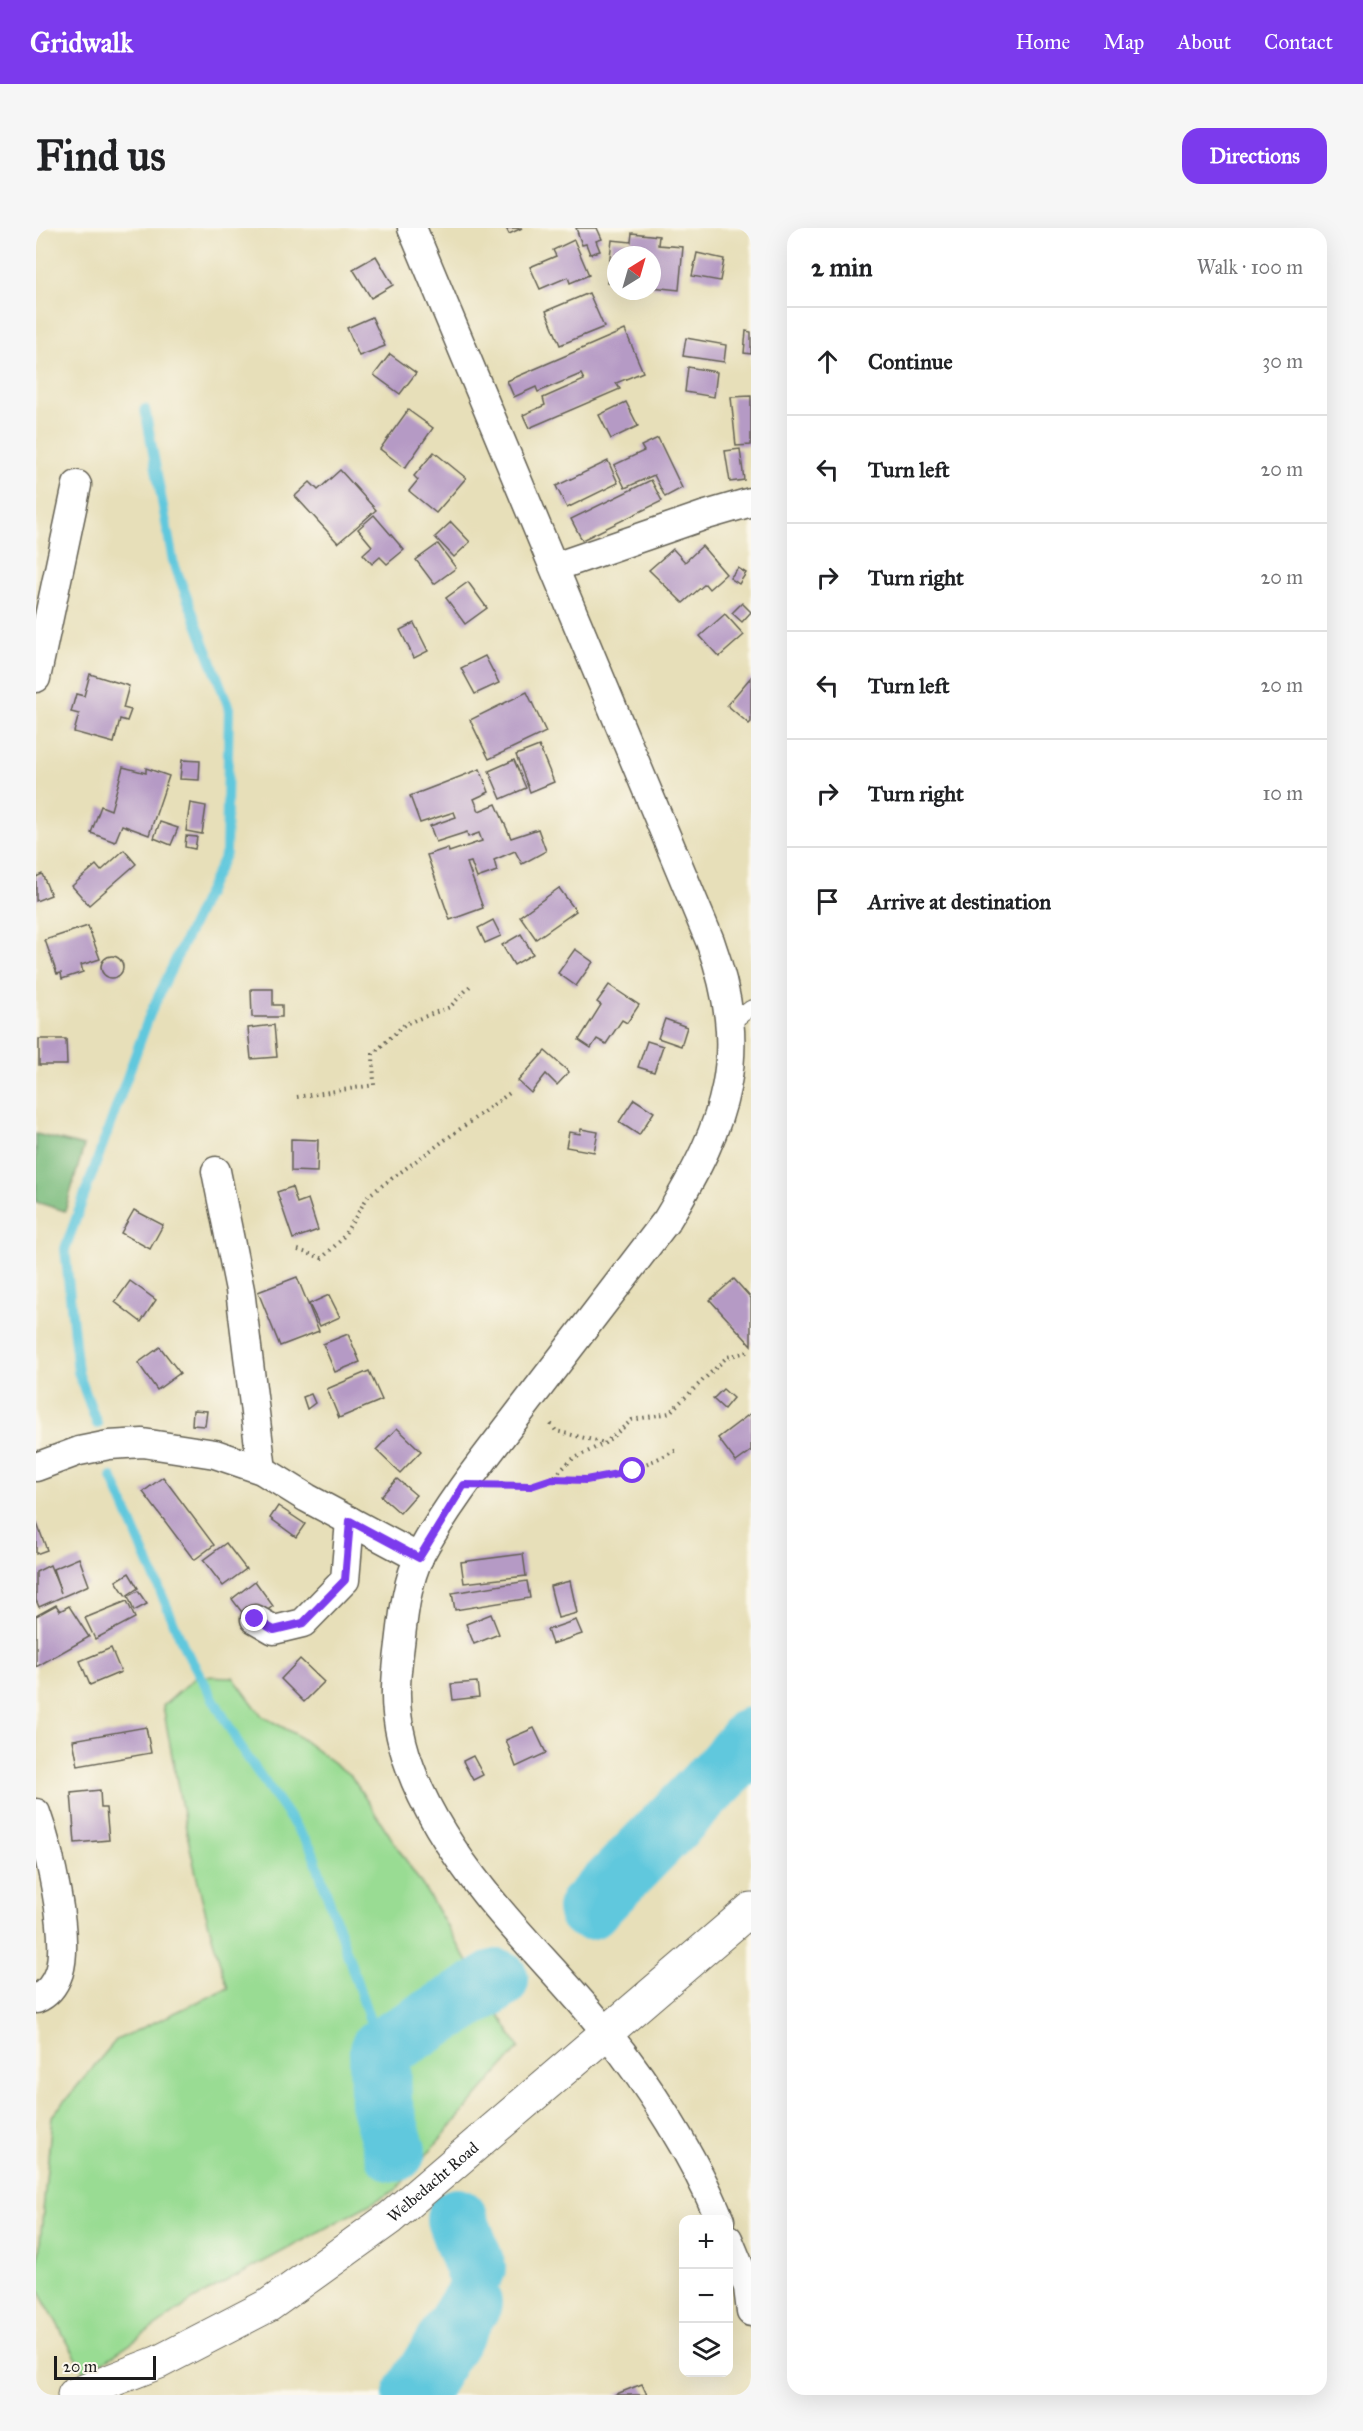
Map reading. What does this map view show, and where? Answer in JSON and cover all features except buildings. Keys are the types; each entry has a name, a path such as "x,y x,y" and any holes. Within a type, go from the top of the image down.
{"street":[{"path":"412,228 710,941 727,995 741,1016 723,1105 692,1178 667,1220 464,1485 419,1558 406,1601 395,1691 408,1761 426,1804 445,1837 485,1893 607,2033 671,2126 709,2193 718,2215"},
{"path":"36,678 76,485"},
{"path":"555,567 703,516 751,502"},
{"path":"216,1171 240,1290 262,1470"},
{"path":"36,1467 79,1451 109,1445 143,1443 215,1454 262,1470 419,1558"},
{"path":"255,1619 274,1630 303,1623 345,1580 350,1521"},
{"path":"36,1813 53,1878 61,1954 59,1973 54,1984 36,1999"},
{"name":"Welbedacht Road","path":"74,2395 159,2362 269,2305 390,2218 751,1909"},
{"path":"733,2250 750,2295"}],"path":[{"path":"297,1097 374,1085 373,1054 405,1024 450,1007 471,985"},
{"path":"298,1251 322,1258 341,1240 369,1195 511,1092"},
{"path":"552,1479 571,1460 605,1443 632,1420 669,1413 727,1357 751,1352"},
{"path":"531,1397 556,1431 605,1443"},
{"path":"464,1485 531,1486 552,1479 586,1480 633,1471 677,1450"}],"green space":[{"path":"36,1134 84,1146 65,1211 36,1202"},
{"path":"197,1676 233,1677 262,1716 295,1734 351,1776 426,1891 519,2048 396,2190 195,2299 85,2374 36,2285 52,2116 116,2040 228,1988 198,1883 163,1706"}],"waterway":[{"path":"97,1424 78,1372 65,1249 150,1014 226,853 229,708 173,561 145,409"},
{"path":"112,1477 184,1647 241,1748 312,1850 380,2050"},
{"path":"588,1909 725,1769 751,1738"},
{"path":"395,2151 381,2103 380,2050 498,1980"},
{"path":"457,2219 475,2268"},
{"path":"414,2395 471,2303"}],"route":[{"path":"255,1619 274,1630 303,1623 345,1580 350,1521 419,1558 464,1485 531,1486 552,1479 586,1480 633,1471"}]}
